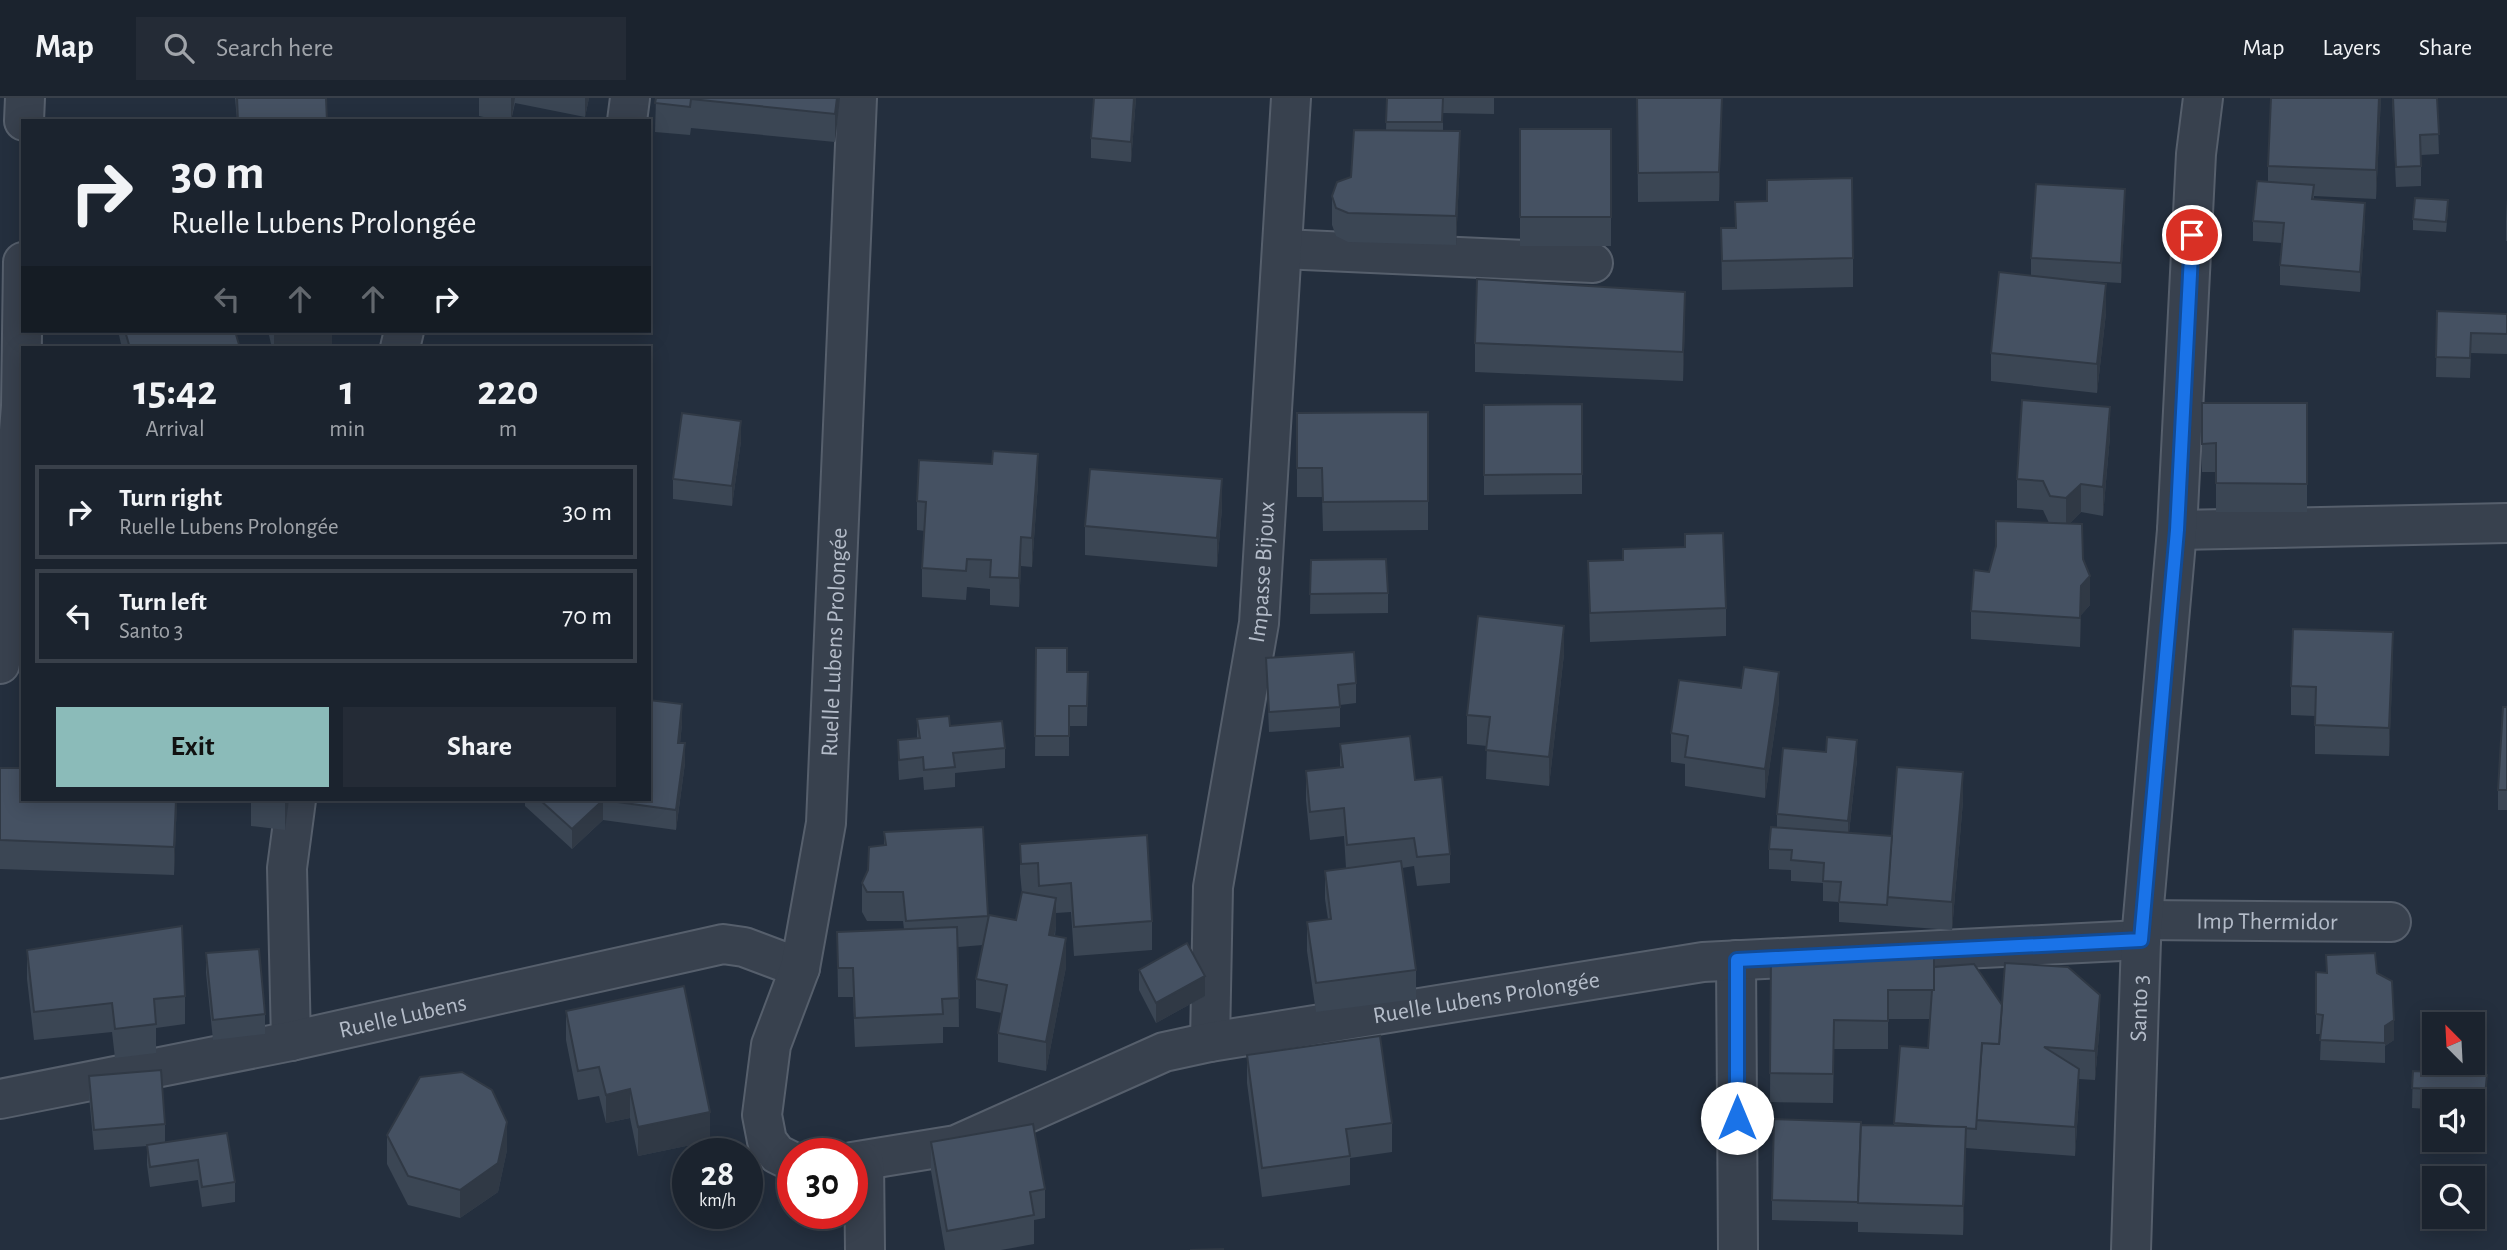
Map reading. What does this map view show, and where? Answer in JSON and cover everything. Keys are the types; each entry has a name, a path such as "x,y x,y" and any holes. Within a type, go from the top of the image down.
{"street":[{"path":"24,119 25,98"},
{"path":"627,119 630,98"},
{"name":"Ruelle Lubens Prolongée","path":"777,1154 767,1141 762,1115 771,1045 800,968 825,823 857,98"},
{"name":"Impasse Bijoux","path":"1210,1042 1213,887 1259,623 1291,98"},
{"name":"Santo 3","path":"2131,1250 2142,930 2177,530 2196,154 2203,98"},
{"path":"1282,249 1594,263"},
{"path":"0,664 21,406"},
{"path":"2177,530 2507,523"},
{"path":"291,1041 287,868 296,801"},
{"name":"Imp Thermidor","path":"2142,930 2391,922"},
{"name":"Ruelle Lubens Prolongée","path":"868,1160 956,1145 1164,1052 1210,1042 1703,962 2142,930"},
{"name":"Ruelle Lubens","path":"0,1099 291,1041 723,944 744,947 800,968"},
{"path":"1737,960 1738,1250"},
{"path":"863,1229 864,1250"}],"building":[{"path":"237,98 326,98 327,119 238,119"},
{"path":"656,98 837,98 835,114 691,99 690,107 655,103"},
{"path":"1094,98 1134,98 1131,142 1091,138"},
{"path":"1387,98 1443,98 1442,122 1386,122"},
{"path":"1637,98 1722,98 1719,172 1638,173"},
{"path":"2271,98 2379,98 2376,170 2268,166"},
{"path":"2393,98 2437,98 2439,134 2420,135 2421,166 2396,167"},
{"path":"1520,129 1611,129 1611,217 1520,217"},
{"path":"1354,130 1460,131 1456,216 1348,213 1336,208 1332,196 1337,182 1351,177"},
{"path":"1852,178 1853,258 1722,261 1721,228 1736,228 1735,202 1767,201 1767,180"},
{"path":"2257,181 2314,185 2312,199 2365,203 2360,272 2280,265 2284,223 2253,221"},
{"path":"2036,184 2125,189 2121,263 2031,258"},
{"path":"2415,198 2448,200 2446,222 2413,219"},
{"path":"1999,272 2106,284 2097,364 1991,353"},
{"path":"1477,279 1685,292 1683,352 1475,343"},
{"path":"2437,311 2507,314 2507,334 2471,333 2470,358 2436,357"},
{"path":"126,333 236,333 239,346 129,346"},
{"path":"2022,400 2110,407 2103,487 2081,484 2066,498 2050,496 2043,481 2017,479"},
{"path":"2202,403 2307,403 2307,484 2216,483 2216,443 2202,444"},
{"path":"1582,404 1582,474 1484,475 1484,405"},
{"path":"1428,412 1428,501 1323,502 1322,468 1297,468 1297,413"},
{"path":"682,413 741,421 732,486 673,479"},
{"path":"993,451 1038,454 1032,538 1021,537 1019,578 990,577 991,560 967,559 966,571 922,568 926,502 917,501 919,460 992,464"},
{"path":"1090,469 1222,479 1217,538 1085,526"},
{"path":"1996,521 2082,524 2083,559 2090,576 2081,586 2080,618 1971,611 1974,570 1989,572 1996,546"},
{"path":"1723,533 1726,608 1590,613 1588,561 1623,560 1623,549 1685,547 1685,534"},
{"path":"1386,559 1388,593 1310,594 1311,560"},
{"path":"1478,616 1564,626 1549,757 1486,750 1490,717 1467,715"},
{"path":"2293,629 2393,632 2389,728 2315,725 2316,687 2291,686"},
{"path":"1036,648 1067,648 1067,672 1088,672 1087,706 1069,706 1069,736 1035,736"},
{"path":"1354,652 1356,683 1338,685 1340,707 1269,712 1266,658"},
{"path":"1744,667 1779,672 1765,769 1685,757 1688,736 1671,733 1679,680 1741,688"},
{"path":"651,700 682,704 678,743 685,743 676,810 610,801 651,801"},
{"path":"2503,707 2507,707 2507,790 2498,790"},
{"path":"949,716 950,726 1002,721 1005,748 953,753 955,767 924,770 923,757 899,760 898,740 920,738 917,719"},
{"path":"1410,736 1415,780 1442,777 1450,854 1417,857 1414,838 1347,845 1344,808 1310,812 1306,771 1343,767 1340,744"},
{"path":"1827,737 1857,740 1848,821 1777,814 1783,748 1826,752"},
{"path":"1897,767 1963,772 1952,902 1887,897"},
{"path":"0,768 21,768 21,801 176,801 174,847 0,840"},
{"path":"541,801 602,801 572,829"},
{"path":"983,827 988,916 906,921 903,892 867,892 862,883 868,870 869,847 886,845 884,832"},
{"path":"1771,827 1892,836 1887,905 1839,902 1841,882 1823,881 1824,863 1791,860 1792,850 1769,849"},
{"path":"1147,835 1152,921 1074,927 1071,883 1039,886 1038,863 1021,864 1020,844"},
{"path":"1401,861 1416,970 1316,983 1307,922 1331,919 1325,871"},
{"path":"1022,892 1056,898 1049,935 1066,938 1046,1042 998,1033 1007,985 976,979 989,915 1016,920"},
{"path":"182,926 185,996 154,999 156,1024 115,1029 112,1003 34,1012 27,950"},
{"path":"957,927 959,998 942,999 943,1014 855,1018 853,968 838,968 837,932"},
{"path":"1187,943 1205,976 1156,1003 1139,970"},
{"path":"259,949 265,1014 213,1020 206,953"},
{"path":"2375,953 2377,973 2392,981 2394,1020 2385,1026 2385,1043 2320,1040 2323,1015 2316,1014 2316,972 2327,973 2326,955"},
{"path":"1771,957 1934,958 1934,990 1888,990 1888,1021 1834,1020 1833,1074 1770,1073"},
{"path":"2005,963 2068,967 2100,995 2095,1051 2044,1047 2079,1069 2075,1127 1976,1120 1982,1043 1999,1044"},
{"path":"1974,964 2002,1005 1999,1044 1982,1043 1976,1129 1894,1123 1900,1046 1928,1048 1934,967"},
{"path":"684,986 710,1112 638,1127 630,1089 606,1095 599,1067 578,1071 566,1011"},
{"path":"1380,1036 1392,1123 1346,1129 1350,1156 1262,1168 1247,1055"},
{"path":"161,1070 165,1124 94,1130 89,1076"},
{"path":"2413,1071 2422,1071 2422,1075 2487,1075 2485,1095 2485,1089 2412,1088"},
{"path":"462,1072 492,1090 507,1122 498,1163 460,1190 408,1176 387,1135 420,1077"},
{"path":"1774,1119 1861,1122 1858,1202 1772,1200"},
{"path":"1033,1124 1045,1189 1030,1192 1034,1215 947,1231 931,1142"},
{"path":"1861,1125 1966,1127 1963,1206 1858,1203"},
{"path":"227,1133 235,1182 202,1187 198,1160 150,1167 147,1145"}],"route":[{"path":"1737,1118 1737,960 2141,940 2177,530 2192,235"}]}
